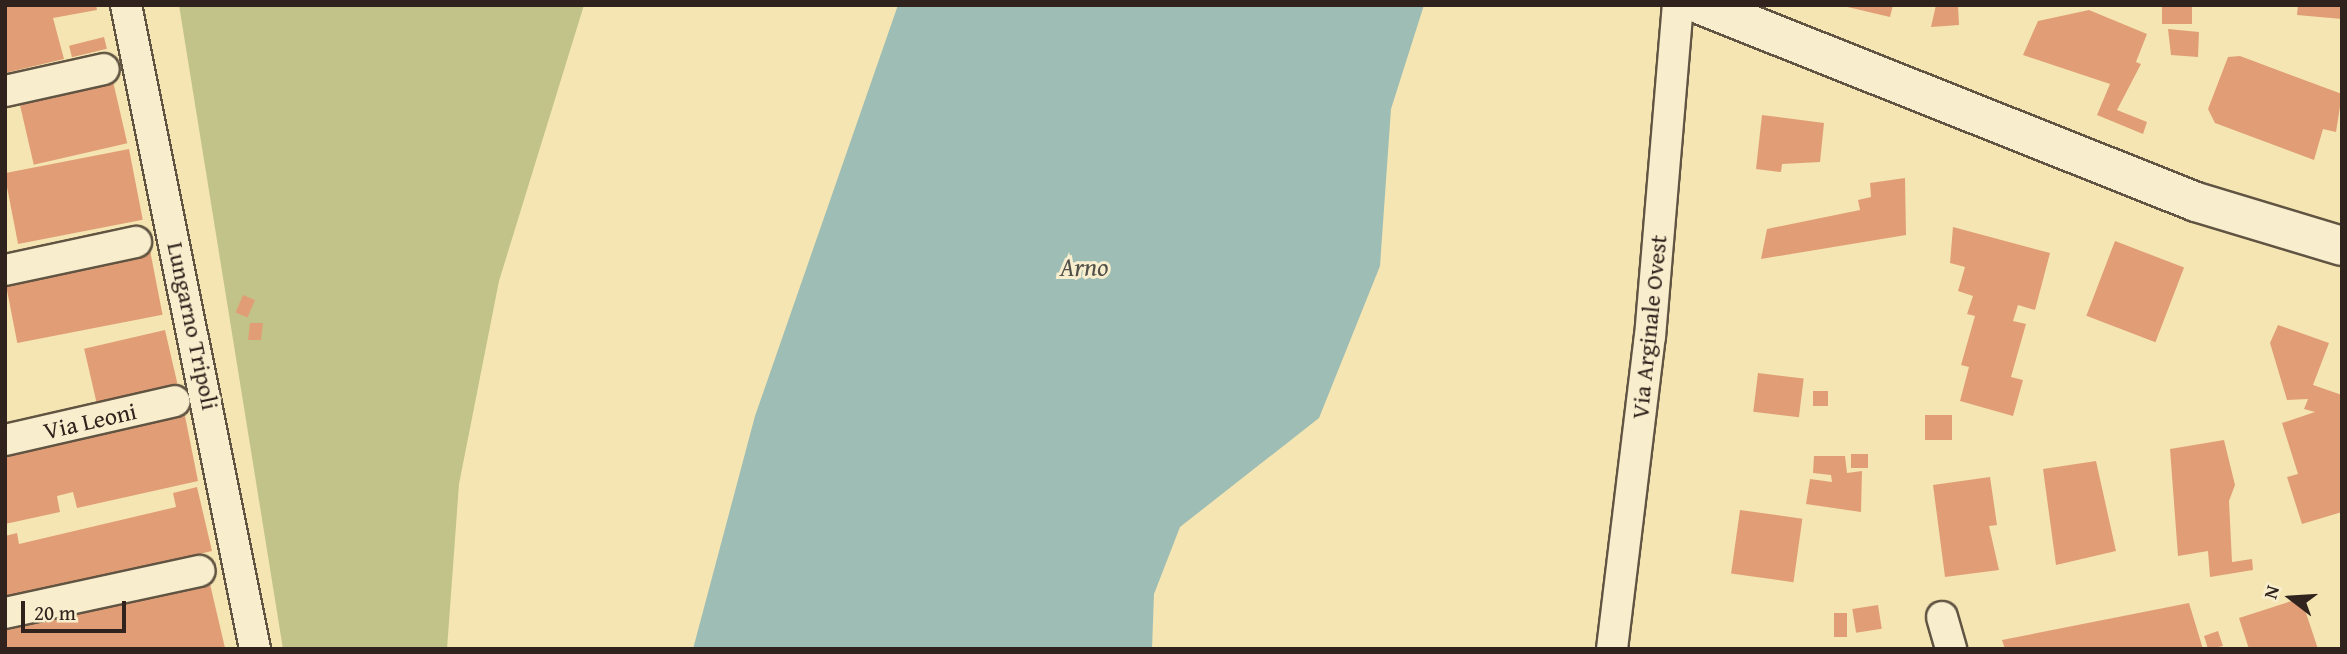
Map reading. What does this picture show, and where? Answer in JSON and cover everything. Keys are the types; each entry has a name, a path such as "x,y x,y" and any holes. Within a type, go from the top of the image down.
{"main road":[{"path":"1701,5 2196,202 2342,246"}],"street":[{"name":"Lungarno Tripoli","path":"126,5 240,562 255,649"},
{"name":"Via Arginale Ovest","path":"1612,649 1650,337 1678,5"},
{"path":"5,91 104,69"},
{"path":"5,270 136,243"},
{"name":"Via Leoni","path":"5,440 175,401"},
{"path":"5,613 200,571"},
{"path":"1941,617 1951,649"}],"green space":[{"path":"179,5 584,5 499,281 459,484 447,649 283,649"}],"water":[{"name":"Arno","path":"898,5 1424,5 1391,109 1380,266 1319,418 1180,527 1154,594 1152,649 693,649 755,416"}],"building":[{"path":"5,5 96,5 97,10 53,18 64,59 5,73"},
{"path":"1839,5 1893,5 1890,17"},
{"path":"1936,5 1958,5 1959,25 1931,27"},
{"path":"2162,5 2192,5 2192,24 2162,24"},
{"path":"2298,5 2342,5 2342,19 2297,15"},
{"path":"2089,10 2147,34 2136,62 2141,64 2117,110 2147,122 2143,134 2097,115 2110,84 2023,55 2038,21"},
{"path":"2168,29 2199,32 2198,57 2171,55"},
{"path":"104,37 107,49 72,57 69,46"},
{"path":"2240,56 2342,94 2336,132 2323,129 2314,160 2215,123 2208,109 2228,57"},
{"path":"112,77 127,143 34,165 18,99"},
{"path":"1762,115 1824,123 1820,162 1782,164 1781,172 1756,169"},
{"path":"129,149 143,220 18,244 5,173"},
{"path":"1905,178 1906,235 1761,259 1767,229 1860,210 1858,200 1871,197 1870,183"},
{"path":"1953,227 2050,253 2035,310 2018,305 2013,321 2026,324 2011,377 2023,380 2013,416 1960,401 1969,367 1961,365 1975,316 1967,314 1973,296 1958,291 1965,267 1950,263"},
{"path":"2115,241 2184,268 2155,342 2086,316"},
{"path":"149,245 163,315 17,343 5,273"},
{"path":"243,295 255,300 248,318 236,312"},
{"path":"250,323 263,323 261,340 248,340"},
{"path":"2278,325 2329,343 2313,385 2342,395 2342,512 2302,524 2287,477 2298,474 2282,423 2315,412 2304,409 2308,399 2287,400 2270,343"},
{"path":"165,330 177,384 96,402 84,349"},
{"path":"1758,373 1804,379 1799,417 1753,412"},
{"path":"1813,391 1828,391 1828,406 1813,406"},
{"path":"184,411 198,481 77,508 73,492 57,496 60,512 5,524 5,453"},
{"path":"1925,415 1952,415 1952,440 1925,440"},
{"path":"2224,440 2235,485 2229,501 2232,562 2252,559 2253,570 2210,577 2208,551 2178,556 2170,449"},
{"path":"1851,454 1868,454 1868,468 1851,468"},
{"path":"1814,456 1845,456 1847,473 1862,471 1861,512 1806,504 1810,479 1832,482 1831,475 1813,473"},
{"path":"2096,461 2116,551 2056,565 2043,469"},
{"path":"1990,477 1997,525 1989,526 1999,570 1945,577 1933,485"},
{"path":"197,487 212,551 5,599 5,536 17,533 19,544 176,507 173,493"},
{"path":"1740,510 1802,519 1793,582 1731,573"},
{"path":"210,584 225,648 5,649 5,629"},
{"path":"2301,598 2318,649 2249,649 2239,618"},
{"path":"2189,603 2203,649 2005,649 2002,640"},
{"path":"1878,605 1882,629 1856,633 1852,609"},
{"path":"1834,613 1847,613 1847,637 1834,637"},
{"path":"2218,631 2223,646 2208,649 2204,636"}]}
